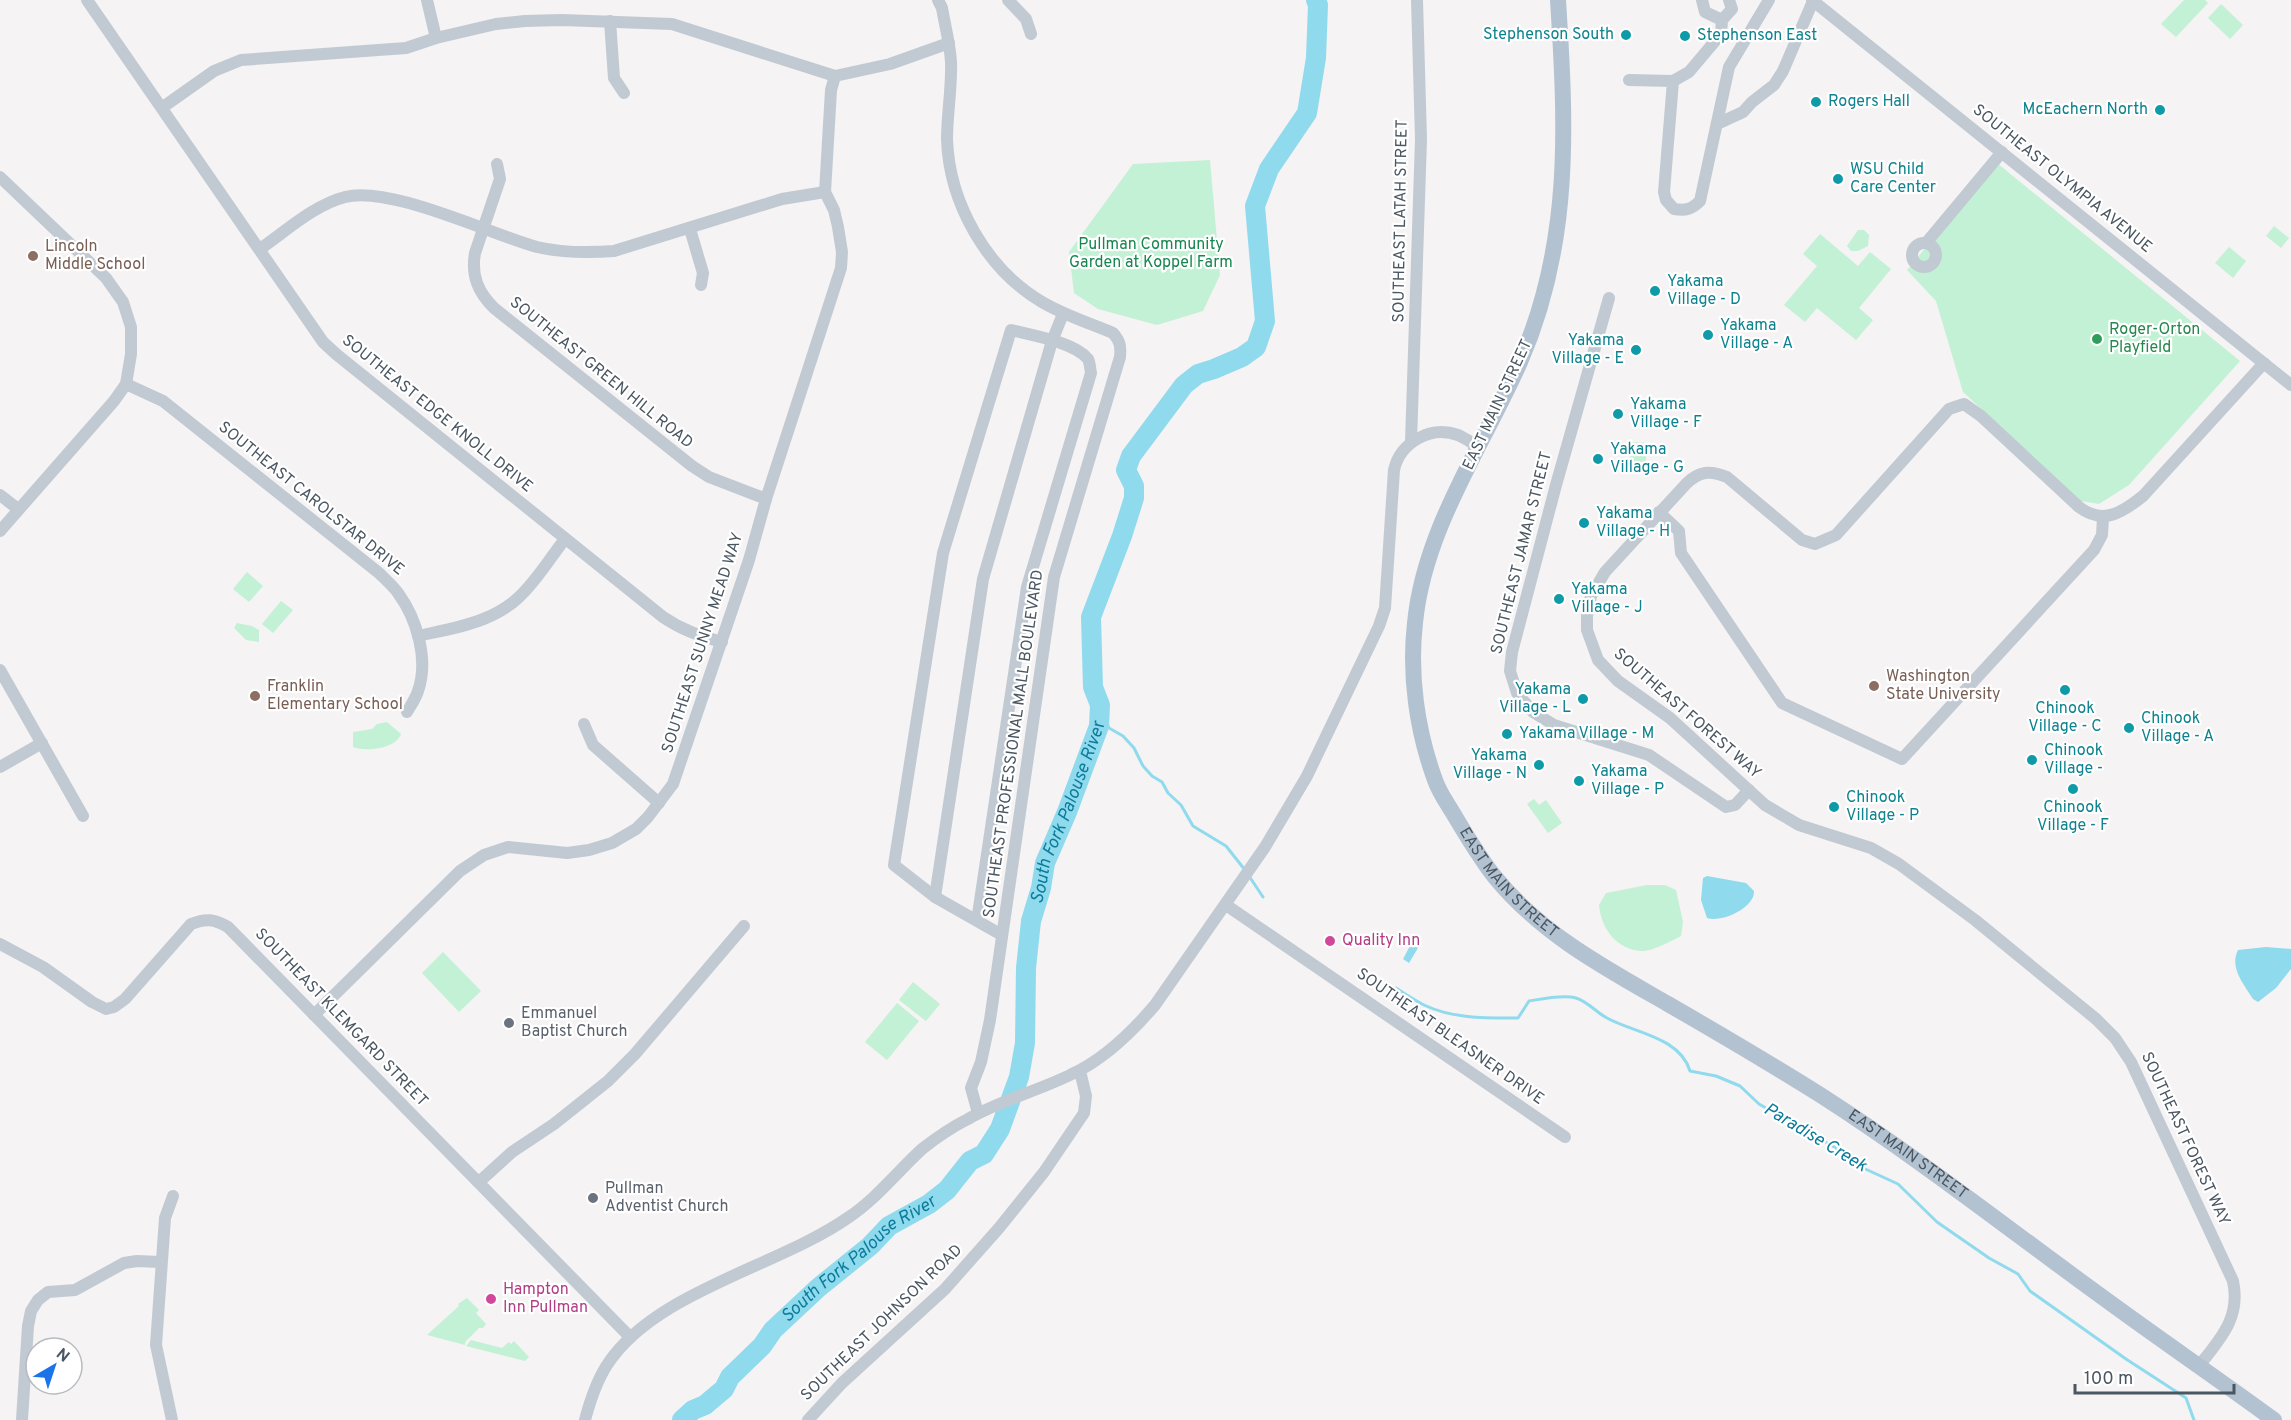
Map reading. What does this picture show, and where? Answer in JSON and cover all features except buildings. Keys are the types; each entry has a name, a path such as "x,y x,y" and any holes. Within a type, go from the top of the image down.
{"main road":[{"name":"EAST MAIN STREET","path":"1558,0 1563,73 1563,182 1558,236 1547,286 1522,359 1448,511 1426,565 1415,622 1414,684 1421,732 1436,784 1475,851 1495,877 1519,904 1569,946 1765,1060 1863,1123 2274,1420"}],"street":[{"name":"SOUTHEAST EDGE KNOLL DRIVE","path":"87,0 323,342 565,539 679,628 694,635 722,642"},
{"path":"427,0 436,38"},
{"name":"SOUTHEAST PROFESSIONAL MALL BOULEVARD","path":"938,0 942,8 951,64 947,141 951,171 963,209 981,242 1003,270 1039,301 1063,314 1113,333 1118,338 1121,347 1054,577 990,1020 981,1062 972,1088 984,1111"},
{"path":"1008,0 1026,19 1031,34"},
{"name":"SOUTHEAST LATAH STREET","path":"1411,442 1421,139 1417,0"},
{"path":"1702,0 1706,12 1722,20"},
{"path":"1629,80 1635,78 1673,81 1689,72 1721,34 1722,20 1732,9 1729,0"},
{"path":"1673,81 1664,192 1666,200 1674,209 1689,209 1700,201 1729,67 1769,0"},
{"path":"1717,124 1748,109 1752,102 1774,85 1784,71 1813,0"},
{"name":"SOUTHEAST OLYMPIA AVENUE","path":"1813,0 2291,385"},
{"path":"163,107 214,71 241,60 406,48 436,38 496,24 516,22 562,20 672,24 835,76 890,64 949,43"},
{"path":"610,21 614,78 624,93"},
{"name":"SOUTHEAST SUNNY MEAD WAY","path":"314,1015 460,872 484,855 508,847 567,852 589,850 612,843 636,829 674,784 722,642 841,268 842,252 838,227 834,210 825,192 831,90 835,76"},
{"path":"1721,102 1726,113 1730,116 1737,115"},
{"path":"1926,243 2002,152"},
{"name":"SOUTHEAST GREEN HILL ROAD","path":"497,164 500,179 475,253 474,278 481,295 494,308 692,466 709,477 766,499"},
{"path":"0,177 116,290 123,302 130,327 131,354 126,384 114,401 0,531"},
{"path":"260,249 327,204 347,196 371,195 397,200 538,247 564,252 591,252 614,251 782,199 825,192"},
{"path":"690,229 703,273 702,285"},
{"name":"SOUTHEAST JAMAR STREET","path":"1609,298 1553,495 1512,652 1510,671 1517,693 1533,712 1554,725 1649,755 1726,807 1735,805 1749,790"},
{"path":"935,897 983,579 1052,341 1063,314"},
{"path":"977,921 1027,587 1091,373 1089,361 1080,352 1052,341 1011,330 946,542 894,865 935,897 977,921 1002,935"},
{"path":"1659,512 1679,531 1681,553 1782,703 1902,759 2094,550 2102,535 2103,517 2125,509 2143,496 2264,363"},
{"name":"SOUTHEAST CAROLSTAR DRIVE","path":"126,384 163,401 379,573 402,599 418,636 421,678 418,692 407,712"},
{"name":"SOUTHEAST FOREST WAY","path":"2103,517 2090,514 2079,507 1981,416 1964,404 1949,409 1836,535 1825,542 1815,544 1803,540 1727,477 1714,472 1706,472 1693,477 1597,583 1591,596 1587,616 1591,643 1598,660 1608,672 1670,718 1765,805 1799,825 1871,848 1915,875 1975,920 2082,1007 2107,1030 2123,1049 2138,1075 2233,1281 2236,1300 2231,1320 2199,1366"},
{"path":"585,1420 604,1371 630,1337 649,1322 685,1300 848,1218 873,1198 924,1148 984,1111 1080,1071 1115,1046 1141,1022 1257,860 1307,777 1379,626 1385,608 1394,470 1401,452 1411,442 1427,434 1442,433 1457,435 1479,447"},
{"path":"0,495 18,510"},
{"path":"418,636 472,623 498,613 519,598 565,539"},
{"path":"0,670 83,816"},
{"path":"584,724 593,745 659,803"},
{"path":"0,767 42,743"},
{"name":"SOUTHEAST BLEASNER DRIVE","path":"1226,904 1564,1137"},
{"name":"SOUTHEAST KLEMGARD STREET","path":"0,944 62,978 92,1002 106,1009 114,1007 125,999 191,924 204,919 216,920 228,927 630,1337"},
{"path":"479,1182 512,1152 554,1124 608,1081 635,1054 744,926"},
{"name":"SOUTHEAST JOHNSON ROAD","path":"808,1420 843,1383 945,1288 999,1228 1044,1172 1084,1113 1086,1096 1080,1071"},
{"path":"172,1420 156,1345 165,1213 173,1196"},
{"path":"22,1420 28,1326 31,1311 38,1300 48,1292 75,1290 124,1263 160,1262"}],"green space":[{"path":"2184,0 2205,0 2208,3 2176,37 2161,24"},
{"path":"2221,4 2243,25 2230,39 2208,18"},
{"name":"Pullman Community Garden at Koppel Farm","path":"1210,160 1220,275 1203,311 1157,325 1098,309 1074,293 1069,252 1133,164"},
{"name":"Roger-Orton Playfield","path":"1997,163 2240,361 2129,485 2099,504 2081,501 1963,392 1936,301 1907,270"},
{"path":"2274,226 2289,238 2281,248 2266,236"},
{"path":"1858,230 1864,230 1869,235 1868,246 1858,251 1851,251 1847,246"},
{"path":"1820,234 1858,266 1870,252 1891,269 1859,308 1873,320 1856,340 1817,308 1805,322 1784,305 1817,266 1803,254"},
{"path":"2229,247 2246,261 2233,278 2215,263"},
{"path":"1631,442 1647,443 1645,474 1629,473"},
{"path":"247,572 263,586 249,602 233,589"},
{"path":"281,601 293,610 273,633 262,624"},
{"path":"237,623 259,630 259,642 246,640 234,628"},
{"path":"387,722 401,734 393,743 373,749 353,747 353,732 372,729 377,724"},
{"path":"1534,799 1539,805 1546,800 1562,823 1548,833 1527,804"},
{"path":"1647,885 1665,885 1676,890 1683,922 1681,936 1656,948 1641,951 1624,946 1611,936 1603,922 1599,905 1606,893"},
{"path":"443,952 481,991 459,1012 422,973"},
{"path":"913,982 940,1004 926,1021 899,1000"},
{"path":"897,1003 919,1021 887,1060 865,1042"},
{"path":"467,1298 479,1310 476,1313 486,1324 465,1342 465,1345 427,1335 459,1306 458,1304"},
{"path":"471,1340 502,1348 514,1341 529,1357 525,1361 466,1346"}],"water":[{"path":"1707,876 1746,883 1754,891 1753,897 1736,913 1720,918 1707,918 1701,900 1703,878"},
{"path":"1411,944 1418,948 1409,963 1403,959"},
{"path":"2266,947 2291,949 2291,969 2276,988 2258,1002 2253,999 2239,976 2235,963 2238,950"}],"waterway":[{"name":"South Fork Palouse River","path":"682,1420 724,1389 730,1377 762,1346 773,1330 818,1288 870,1246 889,1226 929,1204 947,1190 970,1161 984,1154 1000,1129 1019,1077 1025,1043 1026,968 1031,921 1041,888 1045,863 1099,726 1100,705 1093,687 1091,617 1134,498 1134,486 1126,470 1131,456 1184,385 1198,374 1242,357 1256,347 1265,321 1255,206 1269,169 1307,113 1316,58 1318,5 1316,0"},
{"name":"Paradise Creek","path":"1100,705 1109,728 1123,736 1134,748 1143,766 1152,776 1162,782 1168,793 1181,805 1193,826 1226,846 1245,870"},
{"name":"Paradise Creek","path":"1249,876 1263,897"},
{"name":"Paradise Creek","path":"1396,988 1435,1010 1482,1018 1518,1018 1529,1001 1552,997 1571,997 1584,1002 1607,1018 1655,1037 1677,1050 1690,1071 1716,1076 1740,1086 1759,1104 1836,1148 1848,1161 1898,1184 1937,1222 1989,1258 2018,1274 2030,1291 2186,1398 2194,1420"}],"place":[{"name":"Stephenson South","path":"1626,35"},
{"name":"Stephenson East","path":"1685,36"},
{"name":"Rogers Hall","path":"1816,102"},
{"name":"McEachern North","path":"2160,110"},
{"name":"WSU Child Care Center","path":"1838,179"},
{"name":"Lincoln Middle School","path":"33,256"},
{"name":"Yakama Village - D","path":"1655,291"},
{"name":"Yakama Village - A","path":"1708,335"},
{"name":"Roger-Orton Playfield","path":"2097,339"},
{"name":"Yakama Village - E","path":"1636,350"},
{"name":"Yakama Village - F","path":"1618,414"},
{"name":"Yakama Village - G","path":"1598,459"},
{"name":"Yakama Village - H","path":"1584,523"},
{"name":"Yakama Village - J","path":"1559,599"},
{"name":"Washington State University","path":"1874,686"},
{"name":"Chinook Village - C","path":"2065,690"},
{"name":"Franklin Elementary School","path":"255,696"},
{"name":"Yakama Village - L","path":"1583,699"},
{"name":"Chinook Village - A","path":"2129,728"},
{"name":"Yakama Village - M","path":"1507,734"},
{"name":"Chinook Village -","path":"2032,760"},
{"name":"Yakama Village - N","path":"1539,765"},
{"name":"Yakama Village - P","path":"1579,781"},
{"name":"Chinook Village - F","path":"2073,789"},
{"name":"Chinook Village - P","path":"1834,807"},
{"name":"Quality Inn","path":"1330,941"},
{"name":"Emmanuel Baptist Church","path":"509,1023"},
{"name":"Pullman Adventist Church","path":"593,1198"},
{"name":"Hampton Inn Pullman","path":"491,1299"}]}
